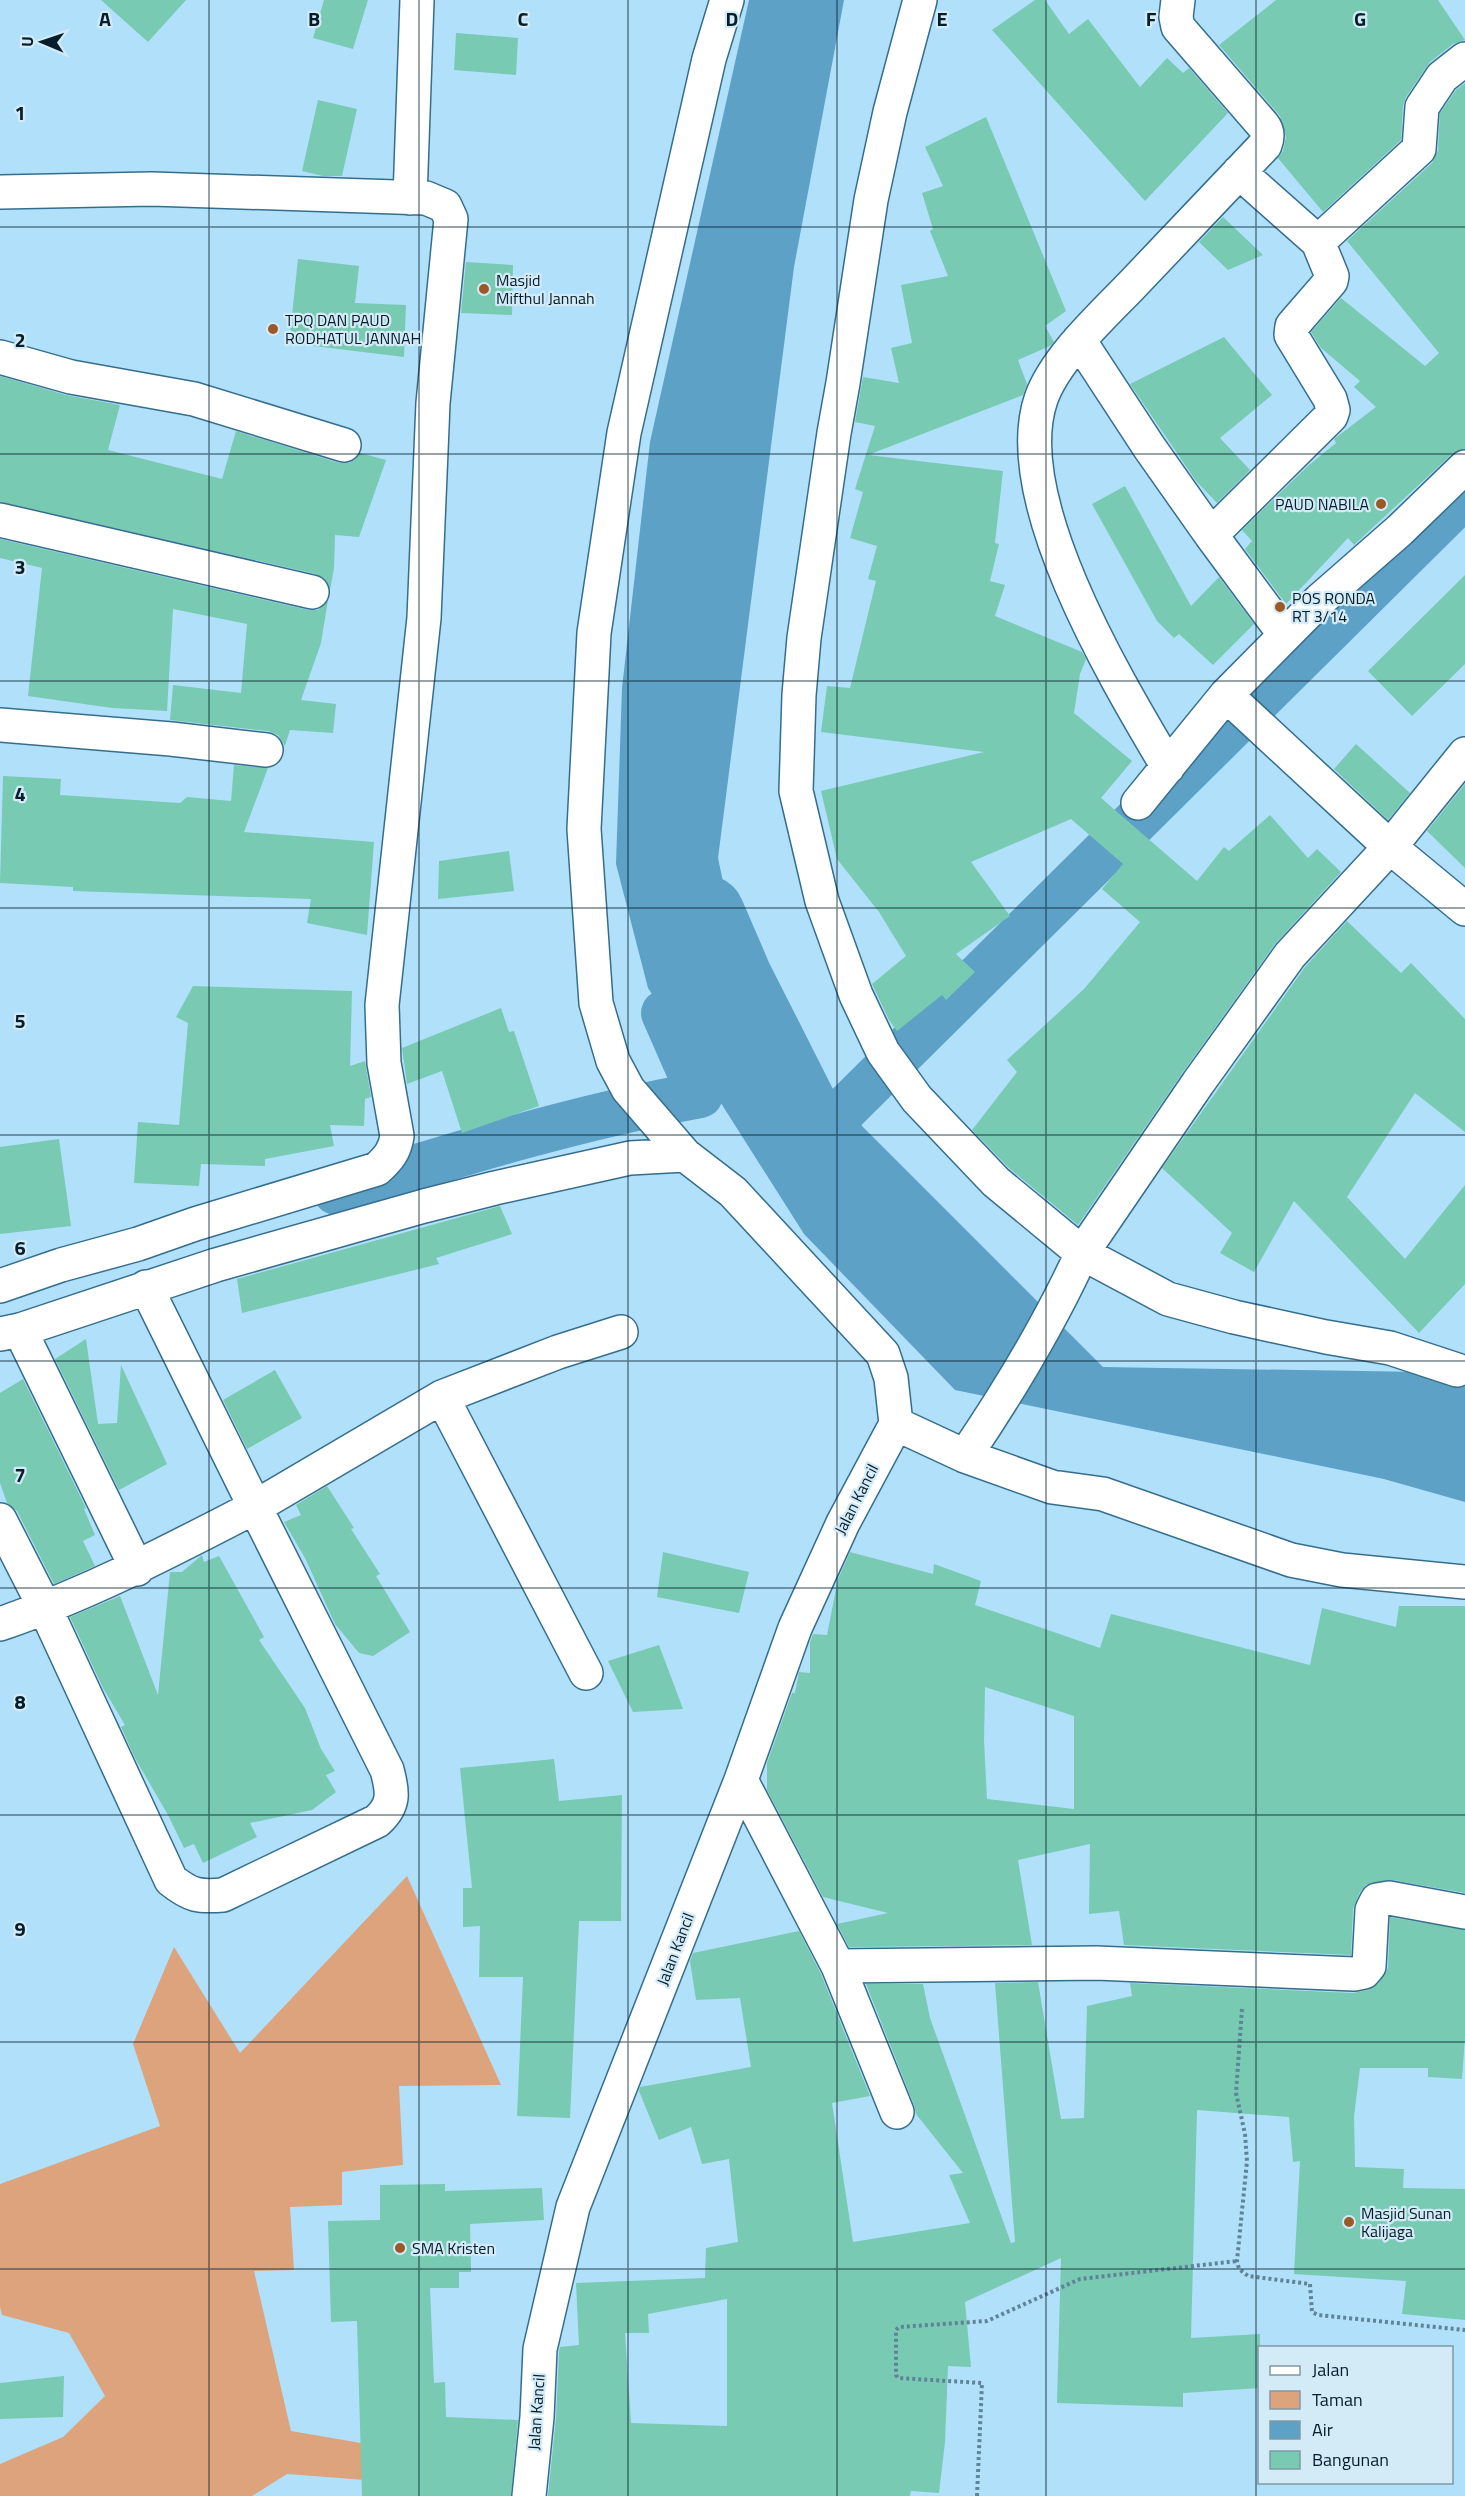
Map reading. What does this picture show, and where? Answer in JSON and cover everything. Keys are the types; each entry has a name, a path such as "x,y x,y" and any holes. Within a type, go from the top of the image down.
{"street":[{"path":"410,198 417,0"},
{"path":"727,0 709,59 624,433 594,633 584,829 596,1003 613,1061 628,1089 663,1132 685,1155 732,1192 882,1354 891,1378 896,1424 965,1456 1052,1487 1103,1494 1291,1560 1342,1570 1465,1582"},
{"path":"920,0 890,112 871,200 804,638 799,695 796,791 822,901 856,995 883,1052 917,1099 1077,1265 1168,1299 1234,1317 1389,1348 1457,1371"},
{"path":"1168,767 1120,686 1072,588 1041,493 1035,462 1034,430 1041,399 1050,381 1079,340 1239,172 1267,139 1266,128 1178,27 1176,17 1178,0"},
{"path":"1318,242 1419,149 1422,107 1442,77 1465,59"},
{"path":"1211,535 1331,416 1333,410 1330,399 1291,334 1292,326 1331,281 1332,276 1318,242 1239,172"},
{"path":"0,192 152,189 426,198 439,202 449,212 452,219 433,403 424,618 382,1005 382,1034 397,1136 395,1147 388,1160 377,1169 195,1224 138,1244 61,1265 0,1286"},
{"path":"1079,340 1149,447 1285,634"},
{"path":"0,357 71,377 194,399 344,445"},
{"path":"1138,803 1285,634 1400,530 1465,467"},
{"path":"0,520 312,592"},
{"path":"1230,698 1390,847 1465,909"},
{"path":"0,725 171,739 266,750"},
{"path":"965,1456 991,1418 1077,1265 1198,1083 1290,955 1390,847 1465,754"},
{"path":"137,1569 10,1332 146,1287 369,1221 495,1188 630,1158 685,1155"},
{"path":"0,1520 45,1608 171,1880 184,1890 201,1897 223,1895 377,1821 387,1812 393,1792 387,1770 146,1287"},
{"path":"0,1624 45,1608 137,1569 255,1507 442,1397 558,1352 621,1332"},
{"path":"442,1397 586,1673"},
{"name":"Jalan Kancil","path":"529,2496 537,2417 540,2349 573,2207 741,1780 795,1628 843,1523 896,1424"},
{"path":"741,1780 838,1965 897,2112"},
{"path":"838,1965 1096,1964 1354,1974 1364,1972 1369,1966 1372,1910 1377,1900 1389,1898 1465,1912"}],"path":[{"path":"1245,1969 1236,2093 1245,2134 1247,2161 1237,2260 1239,2269 1248,2276 1310,2284 1310,2308 1318,2315 1465,2330"},
{"path":"977,2496 982,2383 898,2378 896,2375 896,2334 899,2327 987,2321 1080,2279 1237,2260"}],"green space":[{"path":"407,1876 501,2085 399,2086 403,2165 342,2172 342,2205 290,2207 294,2270 254,2271 291,2431 419,2453 417,2484 287,2474 252,2496 0,2496 0,2464 63,2437 105,2396 69,2333 2,2315 0,2307 0,2184 160,2126 133,2044 174,1947 240,2053"}],"water":[{"path":"749,0 844,0 794,267 718,858 761,1061 845,1109 1103,1367 1423,1372 1465,1383 1465,1502 1384,1479 955,1390 804,1234 648,988 616,864 622,688 650,442"}],"building":[{"path":"101,0 186,0 148,42"},
{"path":"324,0 368,0 353,49 313,38"},
{"path":"1035,0 1045,0 1069,34 1088,19 1140,87 1167,58 1183,73 1189,68 1228,113 1145,201 992,30"},
{"path":"1276,0 1438,0 1465,40 1453,44 1430,62 1406,97 1403,106 1401,140 1323,212 1278,158 1283,151 1286,137 1280,116 1219,45"},
{"path":"456,33 518,38 516,75 454,70"},
{"path":"1465,83 1465,449 1452,454 1354,545 1348,538 1286,604 1245,549 1252,541 1242,530 1309,465 1336,443 1334,439 1376,407 1354,387 1360,381 1321,348 1311,332 1341,298 1425,366 1439,353 1347,241 1432,163 1438,150 1440,113 1456,90"},
{"path":"318,100 357,109 342,176 323,176 302,171"},
{"path":"986,117 1066,311 1045,326 1054,342 1018,360 1027,384 1023,395 868,455 1003,471 995,543 999,544 990,581 1005,585 995,616 1082,652 1086,659 1080,674 1074,713 1132,761 1101,798 1197,881 1224,847 1229,851 1270,815 1308,858 1317,849 1341,872 1275,944 1183,1072 1078,1225 1009,1168 972,1130 1017,1072 1007,1060 1084,989 1140,922 1102,889 1123,864 1071,819 971,862 1010,916 956,954 975,972 946,1000 942,995 897,1031 889,1020 872,984 906,956 879,912 837,859 821,791 984,752 821,732 827,686 850,688 876,581 868,579 877,546 850,538 863,492 855,489 875,426 855,422 863,377 899,383 891,348 912,343 901,285 948,276 930,231 933,229 922,193 943,186 925,147"},
{"path":"1223,217 1263,255 1228,270 1199,242"},
{"path":"298,259 359,266 355,303 406,305 404,357 289,343"},
{"name":"Masjid Mifthul Jannah","path":"466,262 513,265 512,315 461,313"},
{"path":"1224,337 1272,395 1220,438 1250,470 1217,503 1196,481 1130,384"},
{"path":"0,376 66,395 120,405 108,450 222,479 236,431 339,463 349,463 360,453 386,460 359,537 335,535 334,568 330,590 325,579 316,574 0,502"},
{"path":"1125,486 1191,606 1219,577 1254,624 1213,665 1179,634 1174,638 1157,621 1092,504"},
{"path":"0,539 308,610 318,610 328,600 321,643 301,700 336,704 333,733 290,730 285,746 278,735 268,731 170,720 173,685 241,693 247,624 173,609 167,711 112,708 28,696 42,568 0,558"},
{"path":"1465,575 1465,664 1412,716 1368,671"},
{"path":"1356,744 1410,793 1388,820 1334,769"},
{"path":"234,765 268,768 244,832 374,842 367,935 307,923 311,899 73,891 73,887 0,883 3,776 61,779 60,795 180,803 187,797 231,801"},
{"path":"1465,784 1465,868 1427,831"},
{"path":"509,851 514,891 438,899 439,861"},
{"path":"1347,921 1401,973 1411,963 1465,1019 1465,1132 1415,1093 1347,1197 1405,1259 1465,1185 1465,1284 1419,1333 1294,1201 1254,1272 1220,1253 1232,1233 1162,1168 1305,967"},
{"path":"193,986 352,991 350,1066 365,1061 371,1097 365,1099 364,1126 330,1125 334,1146 265,1159 265,1166 201,1164 199,1186 134,1183 138,1122 179,1125 188,1023 176,1017"},
{"path":"501,1008 509,1032 514,1031 539,1106 462,1133 442,1071 407,1084 402,1048"},
{"path":"59,1139 71,1226 0,1234 0,1147"},
{"path":"500,1206 512,1234 436,1258 439,1264 242,1313 237,1279"},
{"path":"86,1339 98,1424 117,1423 121,1365 167,1464 119,1490 55,1359"},
{"path":"275,1370 302,1418 247,1449 223,1400"},
{"path":"23,1379 86,1508 84,1509 95,1535 83,1541 95,1566 54,1584 17,1511 7,1503 0,1483 0,1393"},
{"path":"327,1486 354,1528 351,1529 380,1574 376,1576 410,1632 373,1656 359,1653 335,1624 305,1558 284,1522 301,1515 296,1505"},
{"path":"663,1552 749,1572 739,1613 657,1597"},
{"path":"850,1552 933,1574 934,1564 981,1581 975,1605 1100,1648 1111,1614 1310,1665 1322,1608 1396,1627 1399,1606 1465,1606 1465,1893 1392,1880 1366,1885 1360,1892 1353,1909 1351,1955 1124,1945 1119,1911 1089,1914 1090,1844 1018,1860 1032,1945 849,1947 837,1924 888,1913 823,1897 767,1790 767,1763 792,1693 795,1693 799,1672 810,1673 810,1643 813,1634 827,1635 838,1579","holes":["985,1687 1074,1716 1074,1809 987,1799 984,1741"]},
{"path":"202,1555 204,1562 219,1556 264,1637 259,1640 305,1708 321,1749 335,1771 326,1775 336,1792 312,1810 250,1823 257,1837 203,1863 194,1844 184,1848 135,1758 121,1727 125,1725 103,1688 70,1617 120,1596 158,1695 170,1572 182,1572"},
{"path":"659,1645 683,1709 633,1712 608,1661"},
{"path":"554,1759 559,1801 622,1795 621,1921 579,1921 570,2118 517,2116 523,1977 479,1977 480,1926 463,1927 463,1888 472,1888 460,1768"},
{"path":"1390,1917 1465,1930 1465,2037 1462,2079 1428,2077 1428,2068 1360,2068 1354,2117 1355,2167 1404,2169 1403,2188 1465,2189 1465,2320 1402,2314 1406,2281 1294,2274 1300,2161 1293,2162 1289,2117 1197,2110 1191,2338 1260,2334 1258,2388 1183,2393 1183,2407 1057,2403 1061,2258 965,2302 971,2367 948,2366 945,2442 939,2493 911,2491 910,2496 548,2496 560,2347 579,2345 576,2283 705,2278 706,2248 738,2242 729,2159 702,2164 691,2127 659,2140 639,2091 640,2087 751,2067 740,1998 696,2000 690,1961 693,1953 799,1931 821,1974 870,2096 832,2103 853,2242 970,2223 949,2175 963,2173 916,2114 866,1984 923,1984 930,2018 1011,2243 1015,2242 995,1983 1038,1982 1061,2119 1084,2118 1087,2006 1132,1996 1130,1983 1353,1993 1368,1990 1378,1984 1388,1968","holes":["727,2299 727,2426 631,2423 625,2333 649,2333 648,2314"]},
{"path":"445,2184 445,2191 542,2188 544,2220 470,2224 471,2272 459,2272 459,2288 430,2288 434,2383 445,2382 446,2417 518,2420 511,2496 362,2496 357,2321 331,2322 328,2221 380,2220 380,2185"},
{"path":"64,2376 63,2417 0,2419 0,2383"}],"waterway":[{"path":"816,1144 845,1109 1465,495"},
{"path":"705,915 733,980 816,1144 837,1163"},
{"path":"336,1192 562,1126 700,1095 664,1013 722,986"}],"place":[{"name":"Masjid Mifthul Jannah","path":"484,289"},
{"name":"TPQ DAN PAUD RODHATUL JANNAH","path":"273,329"},
{"name":"PAUD NABILA","path":"1381,504"},
{"name":"POS RONDA RT 3/14","path":"1280,607"},
{"name":"Masjid Sunan Kalijaga","path":"1349,2222"},
{"name":"SMA Kristen","path":"400,2248"}]}
